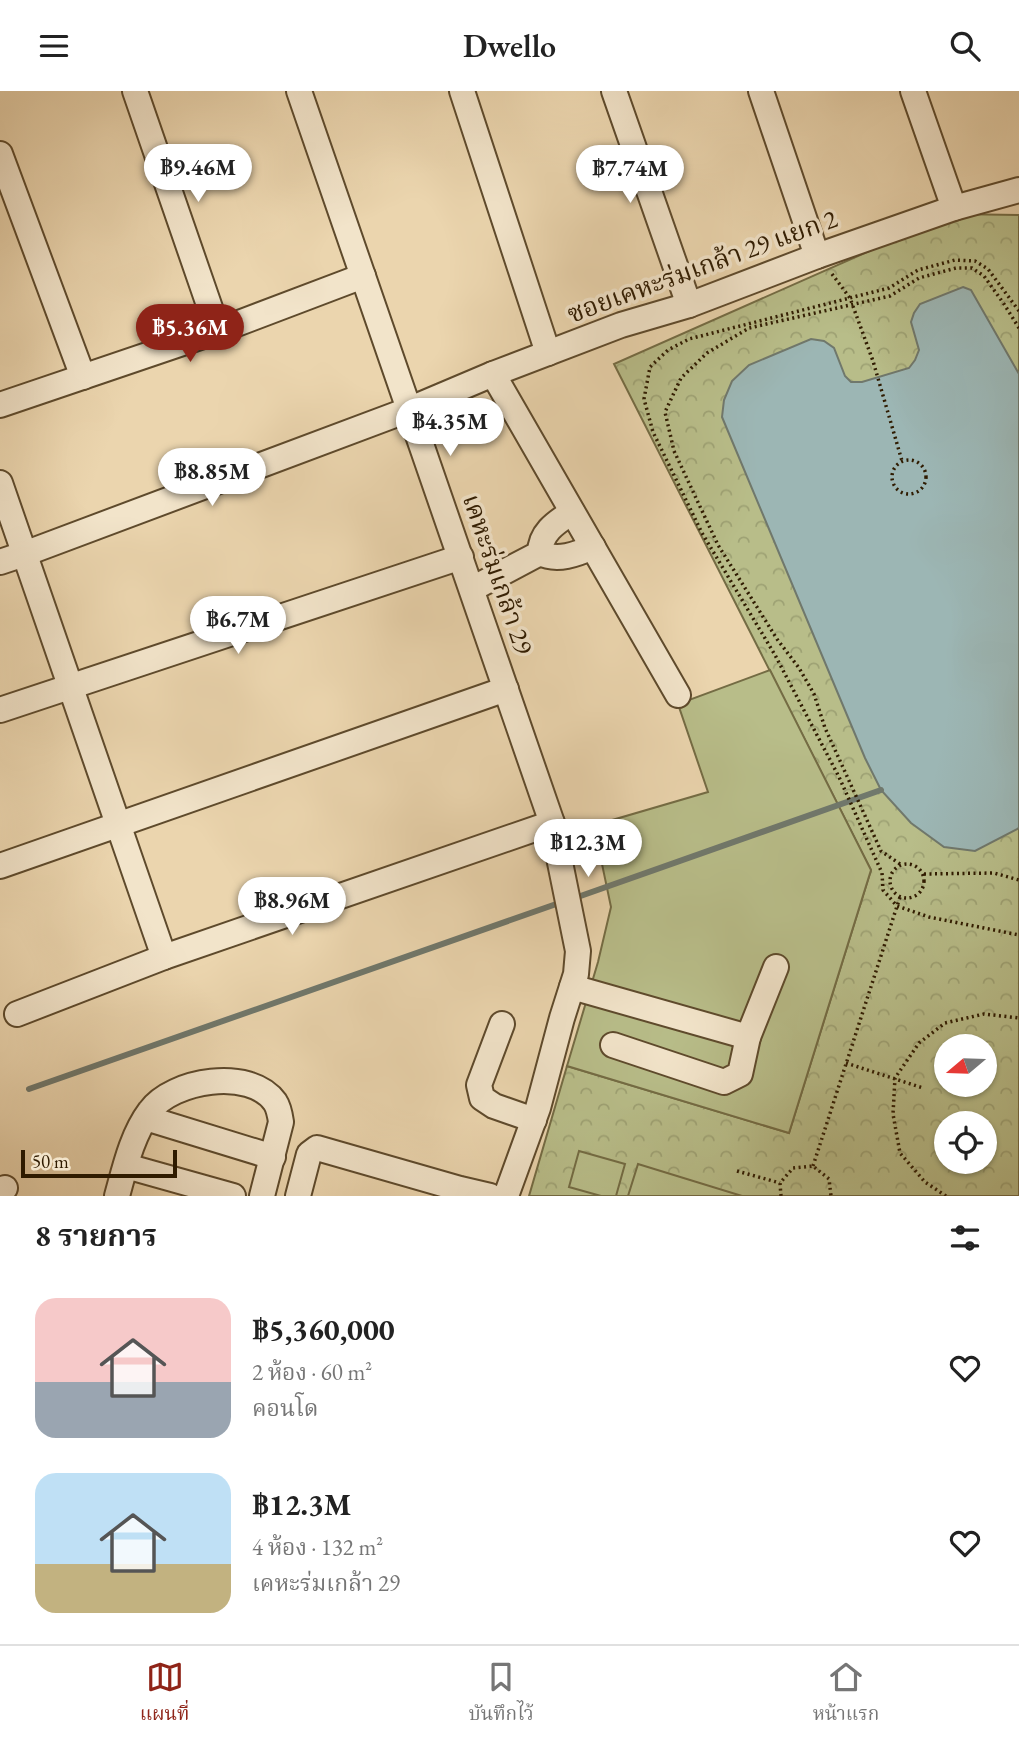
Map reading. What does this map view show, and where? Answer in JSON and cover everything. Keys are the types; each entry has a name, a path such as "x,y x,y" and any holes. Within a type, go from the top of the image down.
{"street":[{"path":"135,91 218,331"},
{"name":"เคหะร่มเกล้า 29","path":"299,91 554,831 575,929 578,951 576,974 534,1120 506,1196"},
{"path":"462,91 548,353"},
{"path":"614,91 689,305"},
{"path":"761,91 817,256"},
{"path":"913,91 954,208"},
{"path":"0,154 83,377"},
{"name":"ซอยเคหะร่มเกล้า 29 แยก 2","path":"0,562 408,409 621,325 689,305 954,208 1019,190"},
{"path":"0,405 218,331 363,276"},
{"path":"493,374 678,695"},
{"path":"0,483 164,957"},
{"path":"540,553 539,549 548,529 572,512"},
{"path":"540,553 546,556 571,556 593,547"},
{"path":"472,589 540,553"},
{"path":"0,710 461,557"},
{"path":"0,866 506,689"},
{"path":"18,1014 164,957 554,831"},
{"path":"612,1045 723,1082 740,1075 748,1037 776,967"},
{"path":"572,987 748,1037"},
{"path":"502,1024 479,1085 482,1098 494,1106 534,1120"},
{"path":"117,1196 136,1135 150,1109 166,1096 184,1087 215,1081 249,1084 268,1095 279,1111 281,1122 262,1196"},
{"path":"146,1118 273,1157"},
{"path":"298,1196 309,1154 317,1148 459,1193 490,1196"},
{"path":"126,1166 233,1196"}],"path":[{"path":"817,256 850,297 873,361 902,460"},
{"path":"1019,311 989,269 975,261 955,260 918,270 889,289 689,339 668,350 650,367 644,399 653,432 702,533 775,655 839,777 882,873 883,890 897,905 929,918 1019,935"},
{"path":"1019,328 984,276 972,268 956,268 919,278 890,296 749,328 707,353 681,378 665,412 674,451 718,545 814,694 825,728 881,851 900,864 914,864 924,874 994,873 1019,880"},
{"path":"902,460 916,461 925,471 925,485 915,494 901,493 892,484 892,470 902,460"},
{"path":"900,864 890,873 890,887 900,898 914,898 923,888 924,874"},
{"path":"813,1166 900,898"},
{"path":"946,1196 925,1182 900,1153 893,1114 895,1078 919,1043 945,1023 984,1014 1019,1018"},
{"path":"846,1063 923,1088"},
{"path":"782,1196 780,1184 793,1168 813,1166 829,1179 831,1196"},
{"path":"737,1171 780,1184"}],"green space":[{"path":"953,214 1019,215 1019,1196 529,1196 567,1066 789,1133 871,870 614,364"},
{"path":"770,670 871,870 789,1133 567,1066 598,962 611,907 602,864 585,828 708,792 678,704"},
{"path":"579,1151 625,1164 616,1196 601,1196 569,1187"},
{"path":"638,1164 742,1196 628,1196"}],"water":[{"path":"963,287 971,290 1019,374 1019,828 975,851 944,847 911,823 881,790 865,758 722,417 724,400 732,381 749,365 811,339 824,341 834,348 845,376 851,382 862,382 909,368 919,350 911,322 920,304"}],"waterway":[{"path":"572,899 881,790"},
{"path":"29,1089 562,902"}]}
